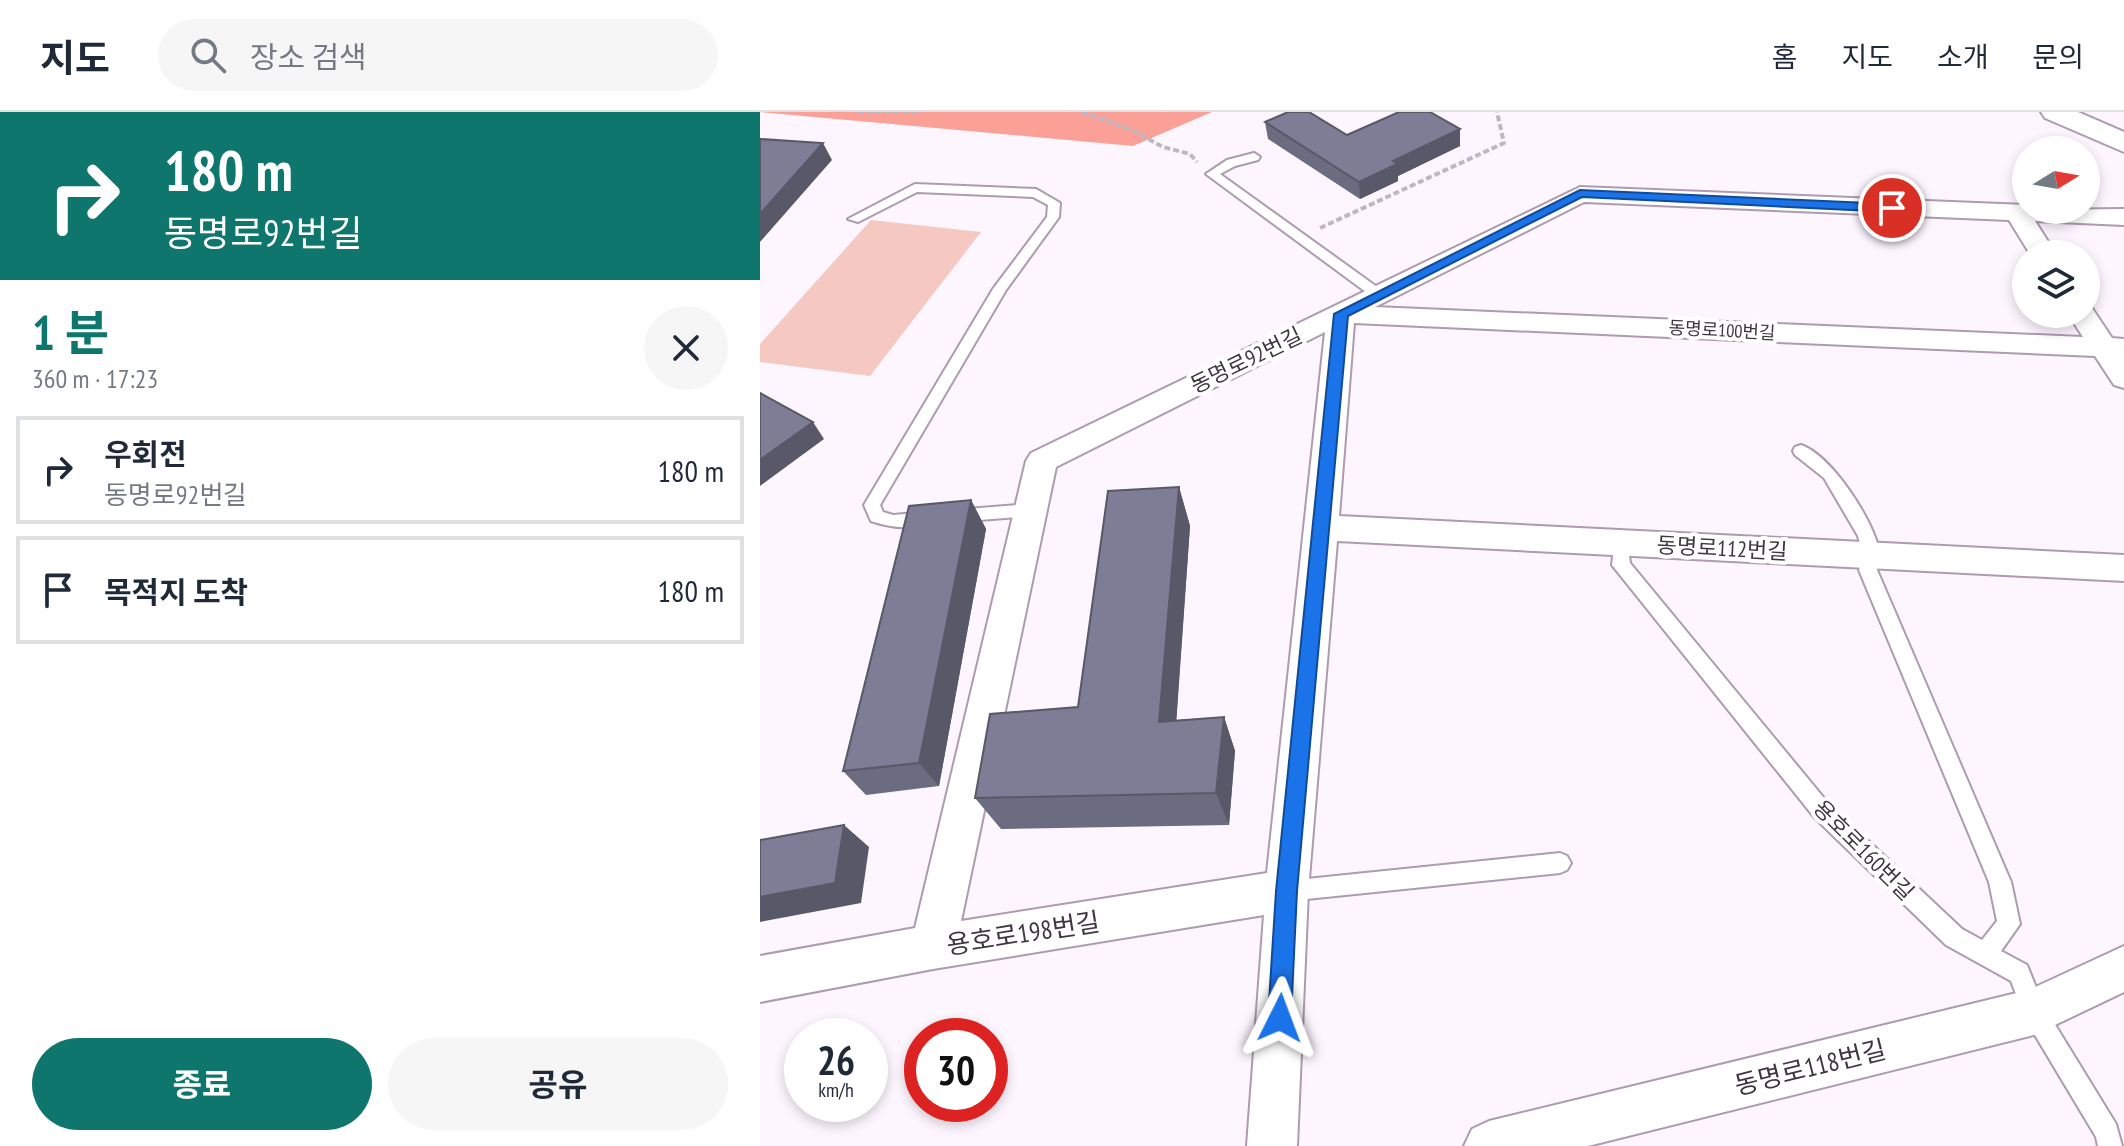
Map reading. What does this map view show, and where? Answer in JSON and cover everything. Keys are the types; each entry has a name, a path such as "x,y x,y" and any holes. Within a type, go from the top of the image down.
{"street":[{"path":"2055,112 2124,143"},
{"name":"동명로92번길","path":"933,947 1042,461 1580,194 2012,214"},
{"name":"동명로92번길","path":"2100,216 2124,217"},
{"path":"1272,1146 1287,891 1341,314"},
{"name":"동명로100번길","path":"1341,314 2114,348"},
{"path":"2095,328 2114,348 2124,378"},
{"name":"동명로112번길","path":"1321,528 2124,568"},
{"name":"용호로198번길","path":"760,979 933,947 1287,891"},
{"name":"동명로118번길","path":"1489,1146 2034,1012 2124,968"}],"lane":[{"path":"1254,157 1231,163 1212,174 1379,295"},
{"path":"854,219 915,188 1036,193 1054,203 1053,217 1000,289 940,395 872,505 877,517 893,521 1031,510"},
{"path":"1801,451 1830,474 1866,535 1872,555 1868,570 2000,882 2009,924 1985,954"},
{"name":"용호로160번길","path":"1621,543 1621,565 1821,810 1954,937 2019,973 2034,1012 2107,1133 2110,1146"},
{"path":"1287,891 1560,863"}],"path":[{"path":"858,112 918,112"},
{"path":"1082,112 1132,130 1163,147 1190,154 1212,174"},
{"path":"1300,238 1504,143 1497,112"}],"shaded area":[{"path":"760,112 1212,112 1133,146"},
{"path":"871,220 981,232 870,376 760,362 760,344"}],"building":[{"path":"1288,112 1309,112 1347,135 1399,112 1430,112 1460,129 1393,161 1397,164 1359,182 1265,122"},
{"path":"760,139 823,143 760,214"},
{"path":"760,393 813,422 760,460"},
{"path":"1179,487 1159,722 1224,717 1216,793 975,798 990,714 1078,707 1108,491"},
{"path":"971,500 919,763 843,771 909,506"},
{"path":"844,825 835,883 760,897 760,840"}],"route":[{"path":"1280,1018 1287,891 1341,314 1580,194 1892,208"}]}
